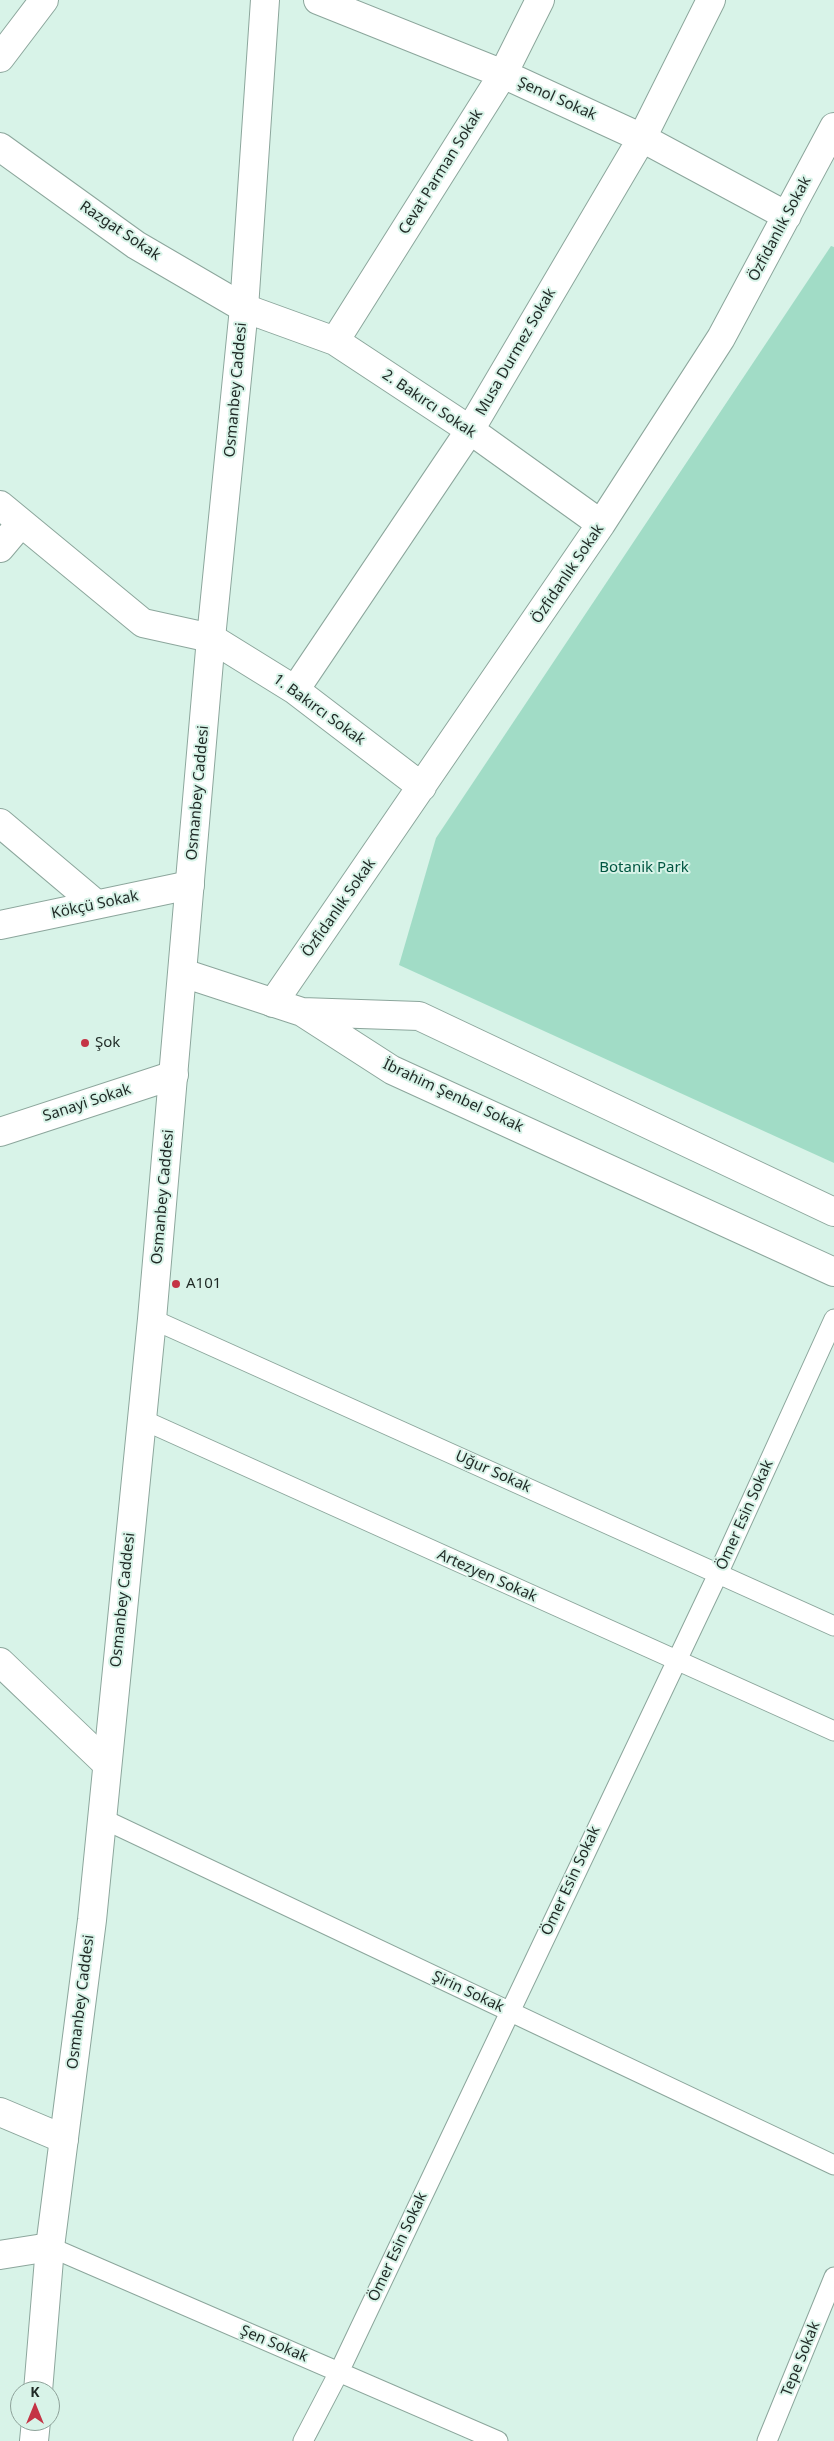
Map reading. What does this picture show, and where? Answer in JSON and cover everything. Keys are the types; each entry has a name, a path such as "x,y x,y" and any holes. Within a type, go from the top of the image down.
{"street":[{"path":"0,58 44,0"},
{"name":"Osmanbey Caddesi","path":"39,2381 50,2246 92,1920 152,1319 183,973 210,638 244,308 265,0"},
{"name":"Şenol Sokak","path":"318,0 503,74 642,138 787,216"},
{"name":"Cevat Parman Sokak","path":"335,341 503,74 540,0"},
{"name":"Musa Durmez Sokak","path":"295,690 470,430 642,138 711,0"},
{"name":"Özfidanlık Sokak","path":"273,1003 601,524 721,338 834,127"},
{"name":"Razgat Sokak","path":"0,147 136,245 244,308"},
{"name":"2. Bakırcı Sokak","path":"244,308 335,341 470,430 601,524"},
{"name":"1. Bakırcı Sokak","path":"0,505 143,623 210,638 295,690 422,787"},
{"path":"0,548 21,523"},
{"path":"0,823 96,904"},
{"name":"Kökçü Sokak","path":"0,925 190,885"},
{"path":"183,973 302,1012 419,1016 834,1212"},
{"name":"İbrahim Şenbel Sokak","path":"302,1012 392,1070 834,1272"},
{"name":"Sanayi Sokak","path":"0,1132 174,1074"},
{"path":"0,1662 107,1764"},
{"path":"0,2112 64,2139"},
{"path":"0,2255 50,2246"}],"lane":[{"name":"Uğur Sokak","path":"152,1319 834,1626"},
{"name":"Ömer Esin Sokak","path":"302,2441 339,2372 718,1574 834,1319"},
{"name":"Artezyen Sokak","path":"141,1419 834,1731"},
{"name":"Şirin Sokak","path":"101,1818 834,2165"},
{"name":"Şen Sokak","path":"50,2246 498,2441"},
{"name":"Tepe Sokak","path":"768,2441 834,2277"}],"green space":[{"name":"Botanik Park","path":"831,246 834,247 834,1163 399,965 436,838"}],"place":[{"name":"Şok","path":"85,1043"},
{"name":"A101","path":"176,1284"}]}
